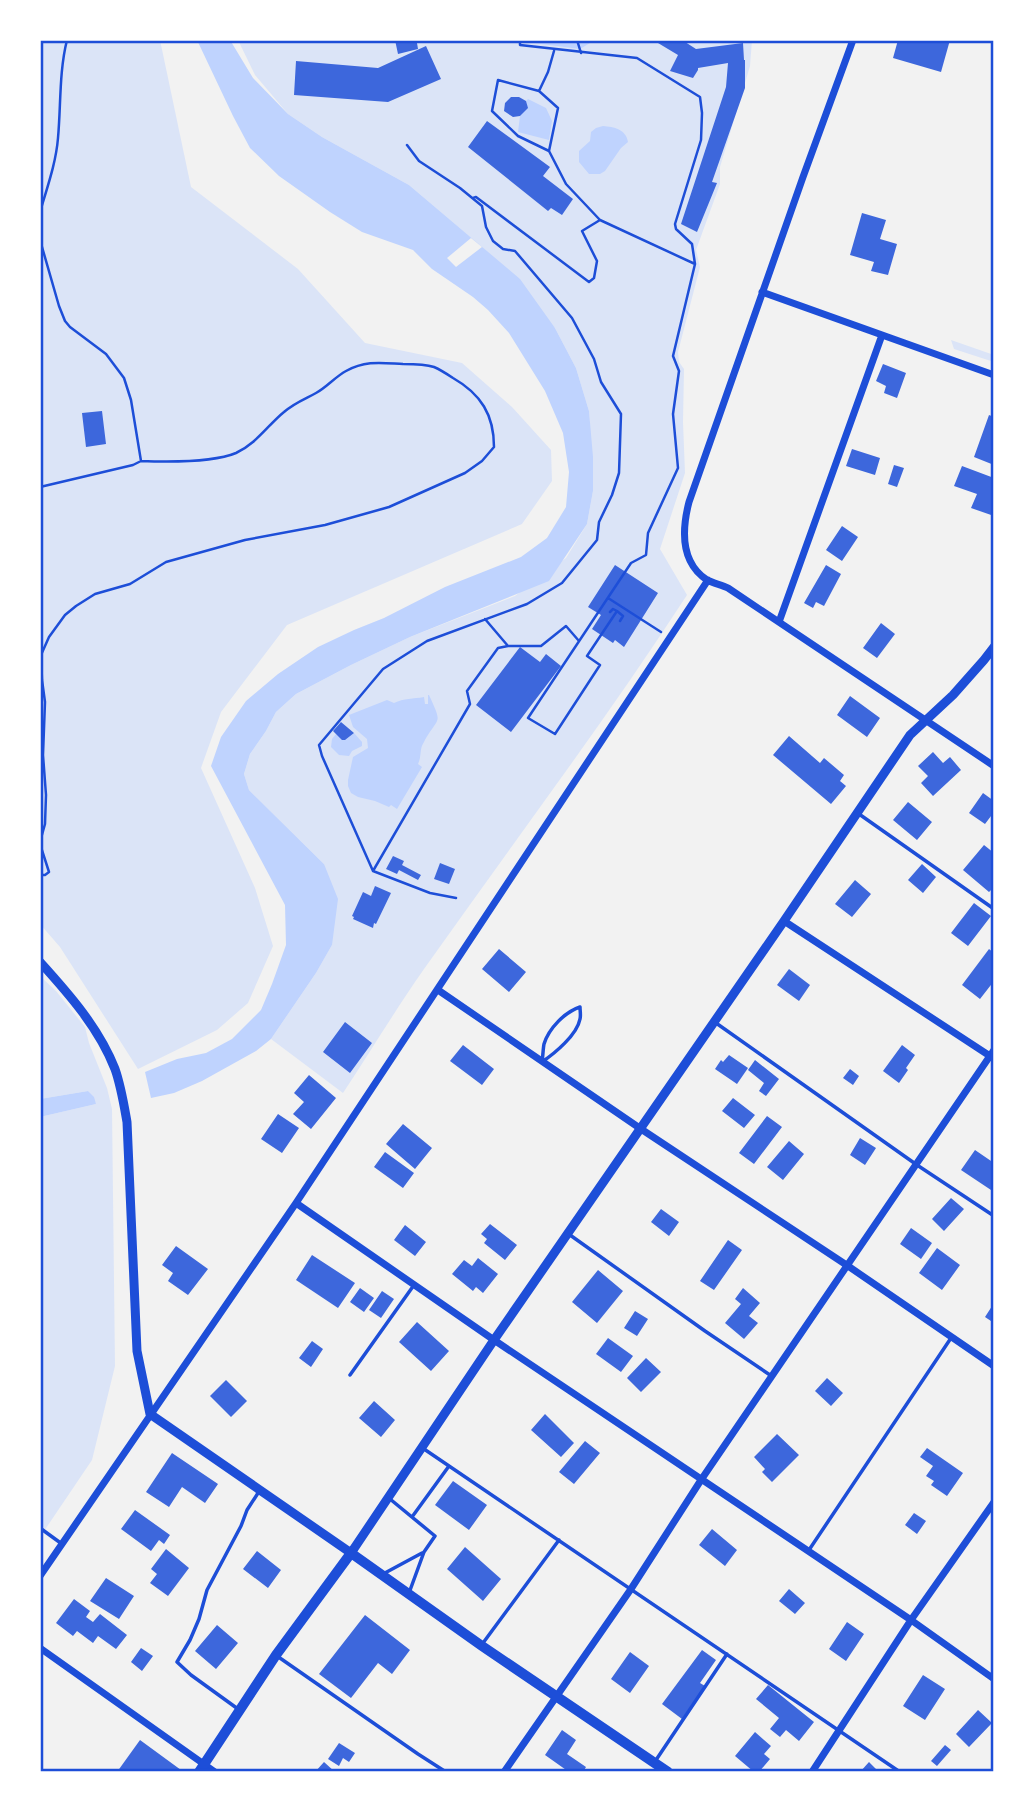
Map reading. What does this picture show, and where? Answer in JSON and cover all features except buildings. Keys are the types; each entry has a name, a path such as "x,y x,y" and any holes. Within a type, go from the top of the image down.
{"main road":[{"path":"202,1768 276,1655 351,1552 482,1646 668,1772"}],"street":[{"path":"853,40 689,502 685,519 685,544 695,566 708,580 728,588 994,766"},
{"path":"762,292 994,375"},
{"path":"779,622 882,335"},
{"path":"40,1576 296,1203 708,580"},
{"path":"40,962 71,996 106,1049 123,1098 127,1122 137,1351 150,1414 351,1552 910,736 928,720 994,647"},
{"path":"504,1772 993,1055 784,921"},
{"path":"438,990 994,1366"},
{"path":"296,1203 994,1679"},
{"path":"812,1772 911,1620 994,1502"},
{"path":"40,1648 202,1768 215,1772"}],"lane":[{"path":"857,813 994,909"},
{"path":"580,1007 577,1027 559,1051 542,1062 545,1042 559,1020 571,1010 580,1007"},
{"path":"714,1022 994,1216"},
{"path":"568,1234 772,1376"},
{"path":"350,1375 414,1285"},
{"path":"808,1552 951,1337"},
{"path":"422,1448 900,1772"},
{"path":"412,1517 449,1466"},
{"path":"239,1711 177,1662 190,1640 207,1590 247,1510 260,1490"},
{"path":"388,1498 435,1536 424,1552 408,1593"},
{"path":"40,1528 62,1544"},
{"path":"482,1646 559,1540"},
{"path":"382,1575 424,1552"},
{"path":"655,1762 727,1654"},
{"path":"276,1655 446,1772"}],"path":[{"path":"40,212 58,141 63,57 67,40"},
{"path":"520,40 520,45 636,58 700,97 701,140 675,224 676,229 692,244 695,264 673,356 679,371 673,414 678,468 649,533 646,555 631,563 528,718 555,734 600,665 587,656 617,611"},
{"path":"577,40 581,53"},
{"path":"539,91 554,50"},
{"path":"549,151 558,108 539,91 498,80 492,111 519,136 549,151 566,184 600,219 695,264"},
{"path":"407,145 419,161 482,206 486,227 493,241 503,249 515,251 572,318 594,359 601,382 621,414 619,473 599,522 597,540 562,583 527,604 427,641 383,669 319,745 373,871 430,892 456,898"},
{"path":"473,198 476,197 589,282 594,278 597,261 582,231 600,219"},
{"path":"40,240 65,321 106,354 124,378 131,400 141,461"},
{"path":"40,487 133,466 141,461 191,460 233,454 251,444 292,405 326,387 343,372 369,362 416,364 442,371 475,395 489,414 494,429 494,447 482,461 437,487 389,507 343,520 245,540 166,562 130,583 95,594 65,615 49,637 41,655 45,702 43,755 46,824 40,843 49,872 40,876"},
{"path":"608,598 670,638"},
{"path":"610,612 613,608 623,616 620,621"},
{"path":"485,619 508,646"},
{"path":"373,871 470,705 467,691 498,649 508,646 541,646 566,626 579,641"}],"shaded area":[{"path":"40,40 160,40 191,187 298,269 365,343 462,363 512,407 551,450 552,481 522,524 287,625 221,712 201,768 255,888 273,946 248,1003 217,1030 138,1069 60,947 40,924"},
{"path":"238,40 752,40 750,66 720,167 720,184 696,250 700,267 678,352 679,362 684,369 685,473 660,549 687,595 591,737 424,969 343,1093 271,1039 332,945 324,864 249,790 244,774 250,754 276,712 296,694 410,637 515,596 566,558 587,524 593,491 589,411 576,368 555,328 482,247 409,185 322,137 288,114 255,75"},
{"path":"951,340 994,355 994,362 954,349"},
{"path":"40,976 85,1027 112,1109 115,1366 92,1460 40,1537 40,1117 96,1104 88,1091 40,1099"}],"water":[{"path":"197,40 230,40 253,78 288,114 322,137 409,185 520,279 555,328 576,368 589,411 593,491 587,524 549,581 410,637 351,665 296,694 276,712 250,754 244,774 249,790 324,864 338,899 332,945 271,1039 256,1051 202,1081 174,1093 151,1098 145,1072 177,1059 206,1053 232,1039 261,1010 286,945 285,905 211,766 221,737 246,701 278,674 318,647 445,587 521,557 547,538 566,507 569,472 563,433 545,391 509,333 473,297 432,269 413,250 362,232 279,176 250,148"},
{"path":"530,40 590,40 590,43 580,49 534,43"},
{"path":"528,99 546,108 552,121 549,140 518,132 520,116 527,108"},
{"path":"603,126 622,131 628,142 605,171 589,174 579,162 579,151 590,141 591,132"},
{"path":"428,695 438,716 437,720 422,747 418,764 422,767 397,809 351,793 348,780 353,757 368,748 367,739 353,727 349,715 387,700 394,703 424,697 425,704 428,704"},
{"path":"354,733 362,746 352,751 349,756 339,755 331,747 336,734 345,740"},
{"path":"88,1091 96,1104 40,1117 40,1099"}],"pier":[{"path":"471,238 482,247 456,267 447,258"}]}
